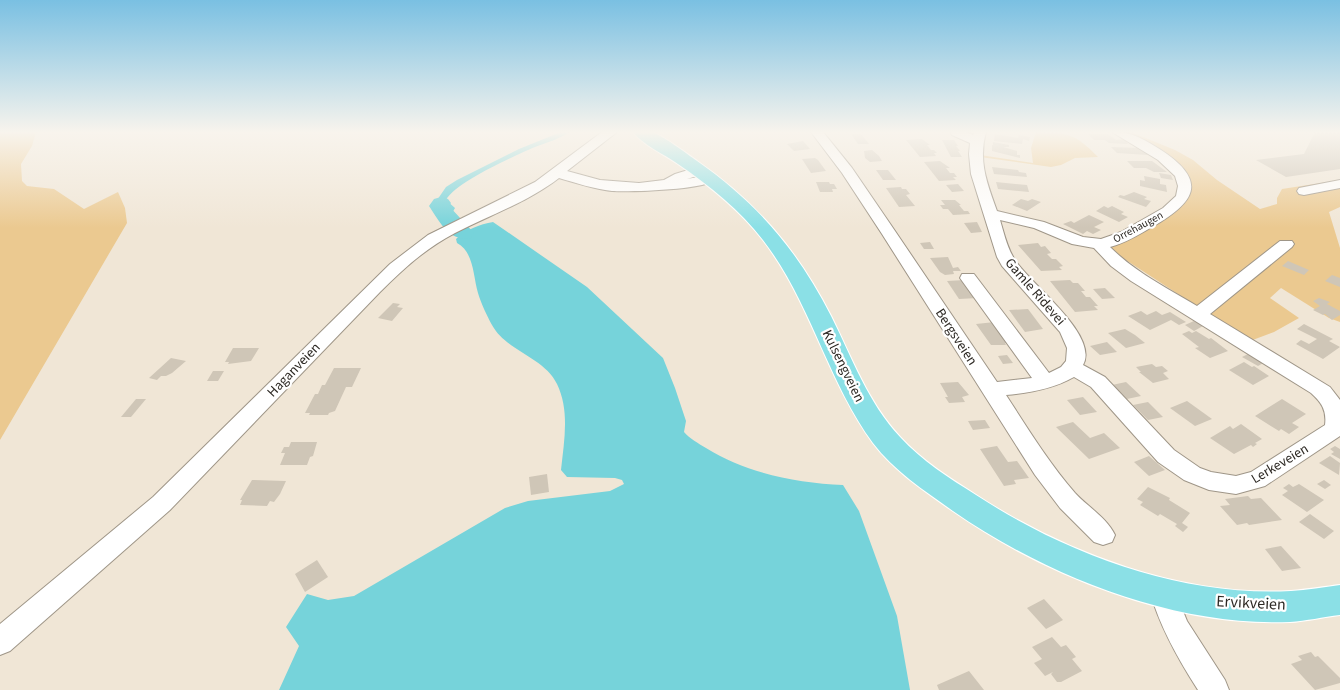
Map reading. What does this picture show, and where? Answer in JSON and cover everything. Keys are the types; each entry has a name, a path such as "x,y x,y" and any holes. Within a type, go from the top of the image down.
{"main road":[{"name":"Kulsengveien","path":"687,164 755,218 793,267 813,302 859,402 884,438 905,459 962,503 1014,535 1087,568 1163,592"},
{"name":"Ervikveien","path":"1163,592 1210,601 1258,606 1300,605 1340,600"}],"street":[{"name":"Haganveien","path":"0,642 152,512 389,273 420,248 446,232 522,196 559,173 566,164"},
{"name":"Bergsveien","path":"840,164 881,221 1043,469 1068,501 1103,535"},
{"name":"Gamle Ridevei","path":"978,164 978,182 991,214 1001,251 1008,263 1068,330 1075,341 1078,353 1076,363 1072,367"},
{"name":"Orrehaugen","path":"991,214 1022,220 1098,244 1112,242 1172,209 1184,194 1185,187 1182,178 1171,164"},
{"path":"559,173 592,184 615,188 639,188 668,184 680,177 703,175"},
{"path":"1304,191 1340,184"},
{"name":"Lerkeveien","path":"1072,367 1098,382 1166,456 1192,474 1210,481 1236,485 1248,484 1335,429 1339,417 1337,407 1318,388 1117,263 1098,244"},
{"path":"1198,314 1286,244"},
{"path":"968,278 1046,382"},
{"path":"991,390 1046,382 1068,372 1072,367"},
{"path":"1163,592 1165,601 1188,650 1215,690"}],"shaded area":[{"path":"0,164 21,164 22,181 27,186 54,189 84,209 118,192 125,208 127,223 0,440"},
{"path":"1031,164 1063,164 1051,167"},
{"path":"1167,164 1198,164 1217,180 1260,209 1277,204 1277,198 1282,189 1340,180 1340,207 1329,212 1340,248 1340,322 1329,318 1281,288 1270,298 1299,318 1274,332 1250,341 1109,249 1188,198"}],"water":[{"path":"489,164 498,164 451,193 446,200 455,208 451,215 456,222 449,224 436,216 433,206 446,187"},
{"path":"493,222 587,287 663,358 686,421 684,432 691,439 721,457 755,470 807,482 843,485 859,511 897,616 910,690 279,690 299,646 286,627 307,594 328,600 354,596 505,508 528,501 610,491 624,484 622,480 615,478 567,477 561,470 565,415 564,405 557,384 543,367 498,334 478,293 470,258 463,247 457,243 456,239 468,230"}],"building":[{"path":"805,164 821,164 826,171 811,173"},
{"path":"926,164 945,164 950,168 946,168 950,173 954,173 957,177 953,177 956,180 939,181"},
{"path":"1130,164 1156,164 1167,172 1154,172 1146,168 1134,168"},
{"path":"1263,164 1340,164 1340,169 1286,177"},
{"path":"992,167 1018,170 1019,172 1026,173 1027,177 994,174"},
{"path":"876,170 888,170 896,180 883,180"},
{"path":"1159,173 1171,175 1173,180 1161,178"},
{"path":"1144,176 1160,179 1160,184 1166,185 1167,192 1140,186 1140,180 1145,181"},
{"path":"816,182 829,182 834,184 837,189 832,189 833,192 820,192"},
{"path":"996,182 1027,185 1029,192 998,189"},
{"path":"958,184 964,191 952,192 946,185"},
{"path":"901,187 910,194 906,195 915,206 899,207 886,188"},
{"path":"1134,192 1147,197 1144,199 1151,201 1146,207 1118,197"},
{"path":"1021,199 1028,201 1032,199 1041,202 1027,211 1012,205"},
{"path":"941,200 955,200 964,211 968,211 970,214 953,215 948,209 943,209 940,205 945,205"},
{"path":"1104,206 1108,208 1112,206 1124,212 1121,214 1128,217 1119,222 1096,211"},
{"path":"1089,215 1104,222 1094,227 1101,230 1093,234 1087,231 1083,234 1063,224 1071,221 1074,223"},
{"path":"977,222 982,232 971,233 964,223"},
{"path":"930,242 934,249 924,249 920,243"},
{"path":"1038,243 1041,247 1045,246 1051,253 1047,254 1063,266 1059,267 1062,270 1041,271 1018,245"},
{"path":"948,257 953,268 958,267 961,271 953,271 954,274 945,275 940,272 930,258"},
{"path":"1288,261 1309,270 1304,275 1282,266"},
{"path":"1332,275 1340,278 1340,287 1325,281"},
{"path":"965,280 978,298 959,299 947,281"},
{"path":"1070,280 1073,283 1078,283 1085,291 1081,291 1086,297 1090,297 1098,306 1094,306 1098,310 1075,312 1050,281"},
{"path":"1105,288 1115,298 1102,299 1093,289"},
{"path":"1319,298 1330,302 1327,304 1340,311 1340,315 1332,320 1325,314 1323,315 1313,310 1320,306 1313,301"},
{"path":"393,303 400,304 397,307 403,308 392,321 378,318"},
{"path":"1028,309 1043,329 1025,332 1009,310"},
{"path":"1141,311 1147,315 1156,311 1162,315 1170,312 1186,322 1179,325 1171,320 1150,330 1128,316"},
{"path":"1194,321 1203,326 1194,331 1185,325"},
{"path":"995,322 1011,343 991,345 976,324"},
{"path":"1304,324 1333,339 1329,341 1340,347 1323,359 1296,344 1301,340 1309,344 1317,339 1297,329"},
{"path":"1125,329 1145,343 1126,348 1108,333"},
{"path":"1189,331 1192,333 1196,331 1209,339 1211,338 1228,351 1210,358 1195,348 1199,347 1182,334"},
{"path":"1107,342 1117,352 1100,355 1090,346"},
{"path":"233,348 259,348 251,361 228,364 229,362 225,362"},
{"path":"1250,353 1265,362 1258,366 1242,357"},
{"path":"1007,355 1013,363 1003,364 998,356"},
{"path":"171,358 186,361 166,376 161,376 157,380 149,378"},
{"path":"1244,362 1269,376 1253,385 1229,370"},
{"path":"1152,364 1156,367 1162,366 1168,371 1163,373 1169,379 1153,383 1139,372 1141,372 1136,367"},
{"path":"334,368 361,368 352,387 346,387 335,411 328,415 309,415 310,413 305,413 315,394 318,394 322,385 325,385"},
{"path":"213,371 224,371 218,381 207,381"},
{"path":"958,382 969,395 962,397 965,402 949,403 945,397 948,397 940,383"},
{"path":"1126,382 1141,396 1127,399 1112,385"},
{"path":"1083,397 1097,412 1080,415 1067,400"},
{"path":"136,399 146,399 131,417 121,417"},
{"path":"1282,399 1306,414 1292,423 1299,427 1289,434 1281,429 1279,431 1255,416"},
{"path":"1187,401 1212,419 1195,426 1170,408"},
{"path":"1148,402 1163,417 1148,420 1133,405"},
{"path":"985,420 990,428 973,430 968,421"},
{"path":"1073,422 1090,438 1104,433 1120,448 1089,459 1056,427"},
{"path":"1241,424 1262,439 1255,443 1257,444 1253,447 1251,445 1234,454 1210,438 1230,426 1233,429"},
{"path":"291,442 317,442 313,456 310,457 307,465 280,465 285,453 281,453 284,447 289,447"},
{"path":"997,446 1008,462 1017,461 1029,478 1014,480 1016,484 1004,486 980,449"},
{"path":"1335,446 1340,449 1340,459 1331,454 1334,452 1330,449"},
{"path":"1149,456 1165,470 1149,476 1134,462"},
{"path":"1330,456 1340,463 1339,475 1319,463"},
{"path":"547,474 549,492 531,495 529,477"},
{"path":"252,480 286,481 274,502 270,501 267,506 240,505 242,500 240,500"},
{"path":"1324,480 1331,485 1325,489 1317,484"},
{"path":"1289,484 1293,487 1299,484 1324,500 1307,512 1282,495 1288,491 1283,488"},
{"path":"1148,487 1170,498 1169,500 1190,513 1182,523 1188,527 1183,532 1175,526 1177,524 1160,514 1158,516 1140,505 1143,502 1137,499"},
{"path":"1248,496 1251,499 1261,498 1282,520 1237,525 1220,506 1230,505 1225,499"},
{"path":"1310,514 1334,531 1324,539 1299,522"},
{"path":"1281,546 1301,568 1282,571 1265,549"},
{"path":"317,560 328,577 305,592 295,574"},
{"path":"1044,599 1063,620 1046,629 1027,608"},
{"path":"1052,637 1061,647 1066,645 1076,657 1072,659 1082,671 1061,682 1057,682 1051,674 1053,672 1045,676 1034,663 1042,659 1032,647"},
{"path":"1311,652 1315,657 1318,656 1340,678 1340,683 1315,690 1291,664 1302,660 1298,656"},
{"path":"969,671 984,690 939,690 937,685"}],"waterway":[{"path":"441,203 439,206 452,223 463,233"}]}
